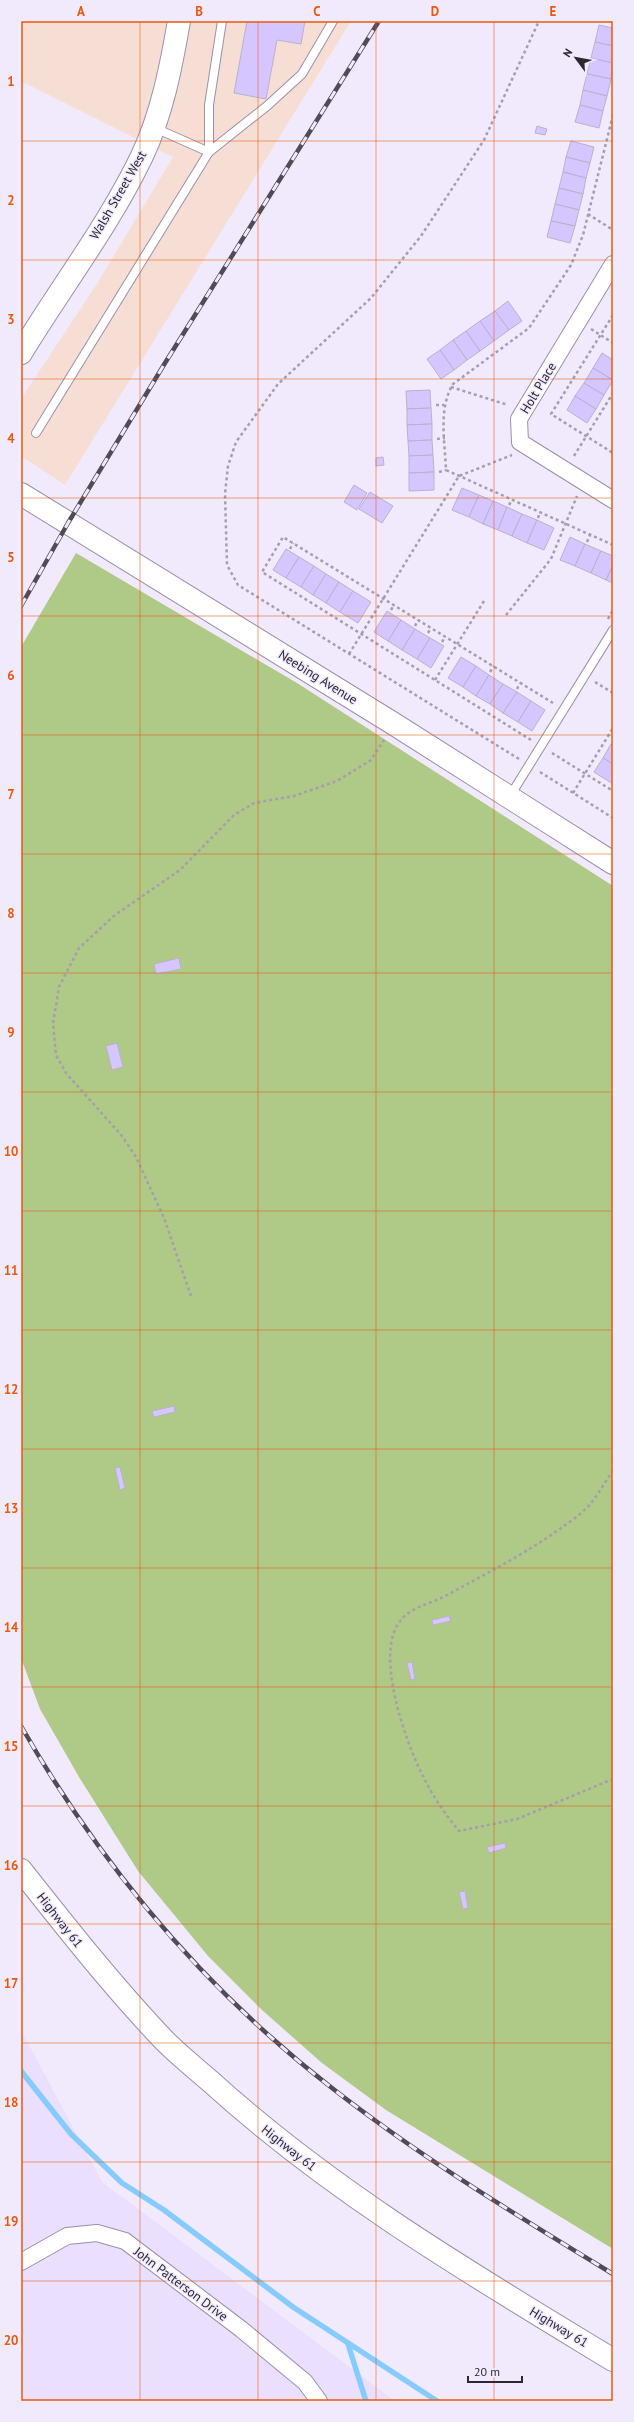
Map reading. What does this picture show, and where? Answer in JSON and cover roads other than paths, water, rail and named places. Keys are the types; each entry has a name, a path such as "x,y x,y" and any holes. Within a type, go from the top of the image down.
{"main road":[{"name":"Walsh Street West","path":"21,353 123,191 142,155 154,127 165,92 179,21"},
{"name":"Neebing Avenue","path":"21,494 394,724 613,863"},
{"name":"Highway 61","path":"21,1870 92,1961 157,2032 242,2110 336,2184 425,2245 613,2360"}],"street":[{"name":"Holt Place","path":"613,264 519,419 520,442 613,500"},
{"name":"John Patterson Drive","path":"21,2262 67,2236 97,2233 125,2241 276,2358 305,2382 319,2401"}],"lane":[{"path":"209,152 209,106 222,21"},
{"path":"36,433 209,152 267,106 302,74 333,21"},
{"path":"154,127 209,152"},
{"path":"509,797 613,630"}],"waterway":[{"path":"21,2071 71,2134 122,2183 164,2210 293,2307 437,2401"},
{"path":"348,2344 366,2401"}],"railway":[{"path":"21,606 68,523 165,363 379,21"},
{"path":"21,1726 52,1778 121,1876 158,1922 198,1967 240,2009 285,2050 332,2088 400,2138 470,2185 613,2274"}]}
